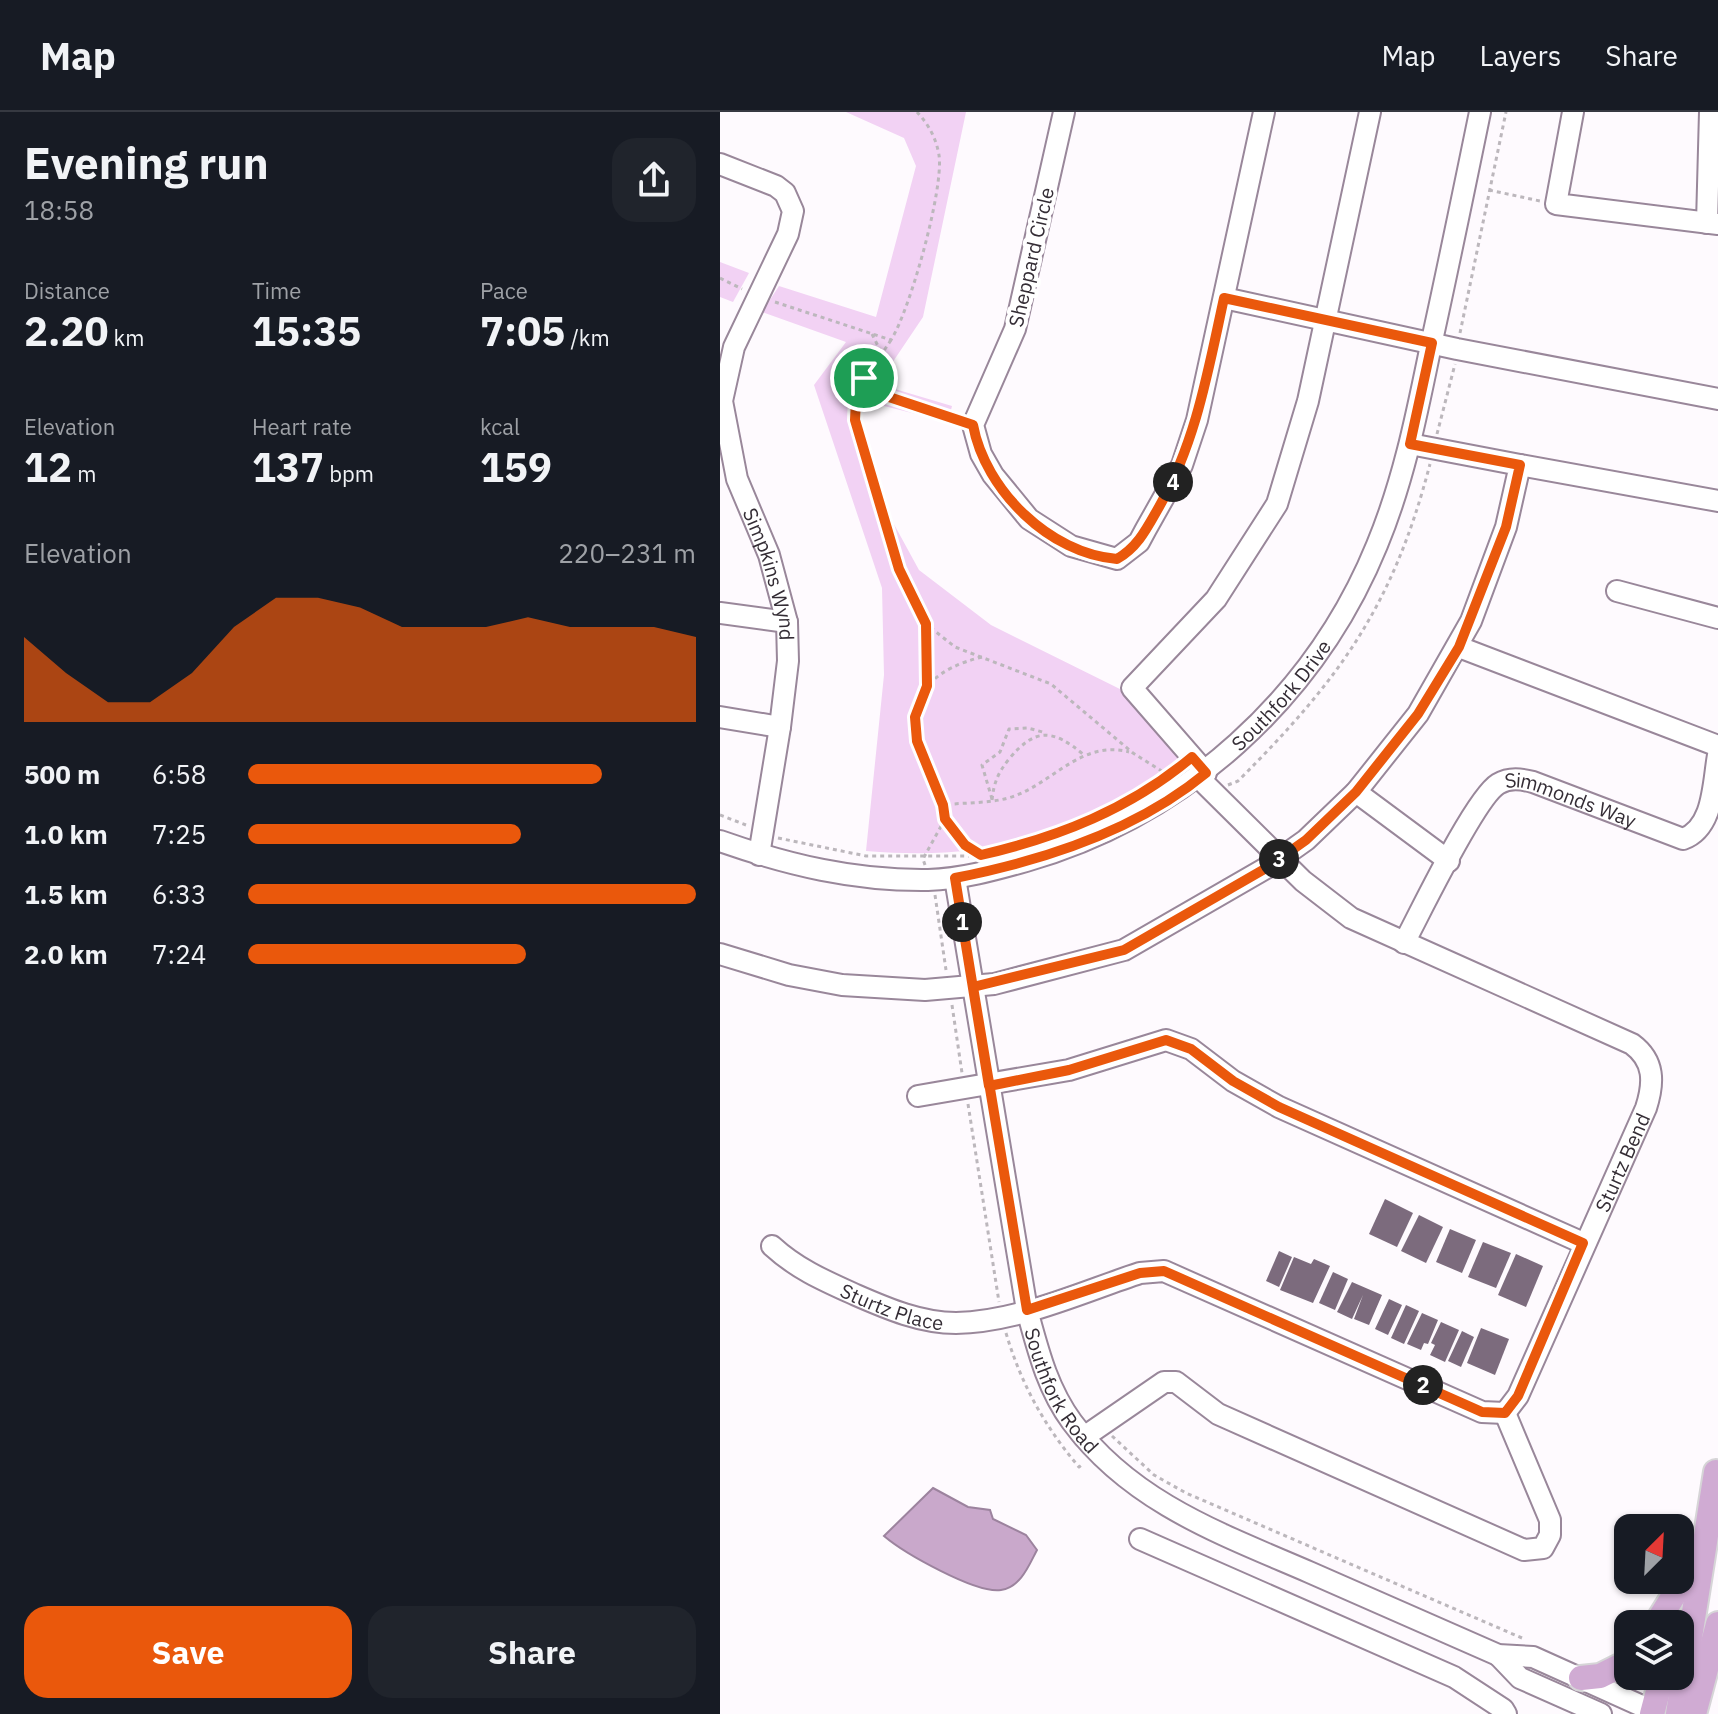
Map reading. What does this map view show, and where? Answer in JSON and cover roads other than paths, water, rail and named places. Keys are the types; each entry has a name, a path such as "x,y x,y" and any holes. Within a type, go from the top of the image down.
{"main road":[{"path":"1694,1553 1717,1468"},
{"path":"1678,1714 1717,1468"},
{"path":"1694,1714 1718,1624"},
{"path":"1581,1678 1600,1676 1614,1669"},
{"path":"1655,1713 1659,1690"}],"street":[{"name":"Sheppard Circle","path":"1064,112 1015,329 973,425 981,454 993,475 1029,519 1071,546 1117,559 1139,542 1182,465 1197,420 1224,298"},
{"path":"1264,112 1224,298 1432,343 1718,399"},
{"path":"1324,319 1370,112"},
{"name":"Southfork Drive","path":"720,841 814,871 857,877 955,878 1011,866 1090,839 1158,805 1202,775 1291,687 1335,624 1377,547 1410,444 1480,112"},
{"path":"1573,112 1556,204 1713,223 1710,112"},
{"name":"Simpkins Wynd","path":"720,164 776,186 791,203 793,211 788,234 734,347 721,401 737,479 769,555 787,622 788,661 759,855"},
{"name":"Sturtz Bend","path":"1324,319 1308,401 1277,504 1216,599 1132,688 1202,775 1280,858 1334,907 1404,943 1644,1052 1650,1065 1651,1092 1518,1396 1505,1413"},
{"path":"1410,444 1718,501"},
{"path":"720,954 789,975 842,985 888,990 973,987 1124,950 1280,858 1356,792 1418,714 1459,647 1506,527 1520,465"},
{"path":"1617,591 1718,618"},
{"path":"720,613 787,622"},
{"path":"1459,647 1718,746"},
{"path":"720,717 780,727"},
{"name":"Simmonds Way","path":"1404,943 1485,796 1501,782 1512,778 1533,782 1672,837 1692,836 1705,819 1718,755"},
{"path":"1356,792 1449,861"},
{"name":"Southfork Road","path":"955,878 1027,1310 1048,1382 1084,1437 1138,1488 1189,1520 1498,1655 1533,1657 1655,1713"},
{"path":"918,1096 1069,1070 1153,1043 1179,1042 1233,1081 1279,1107 1583,1243"},
{"name":"Sturtz Place","path":"772,1246 790,1263 810,1274 921,1319 977,1321 1027,1310"},
{"path":"1027,1310 1140,1273 1164,1271 1482,1412 1505,1413 1550,1520 1550,1535 1543,1548 1524,1550 1218,1414 1176,1382 1164,1382 1084,1437"},
{"path":"1140,1539 1454,1677 1506,1714"},
{"name":"Southfork Road","path":"1498,1655 1520,1678 1601,1714"}]}
